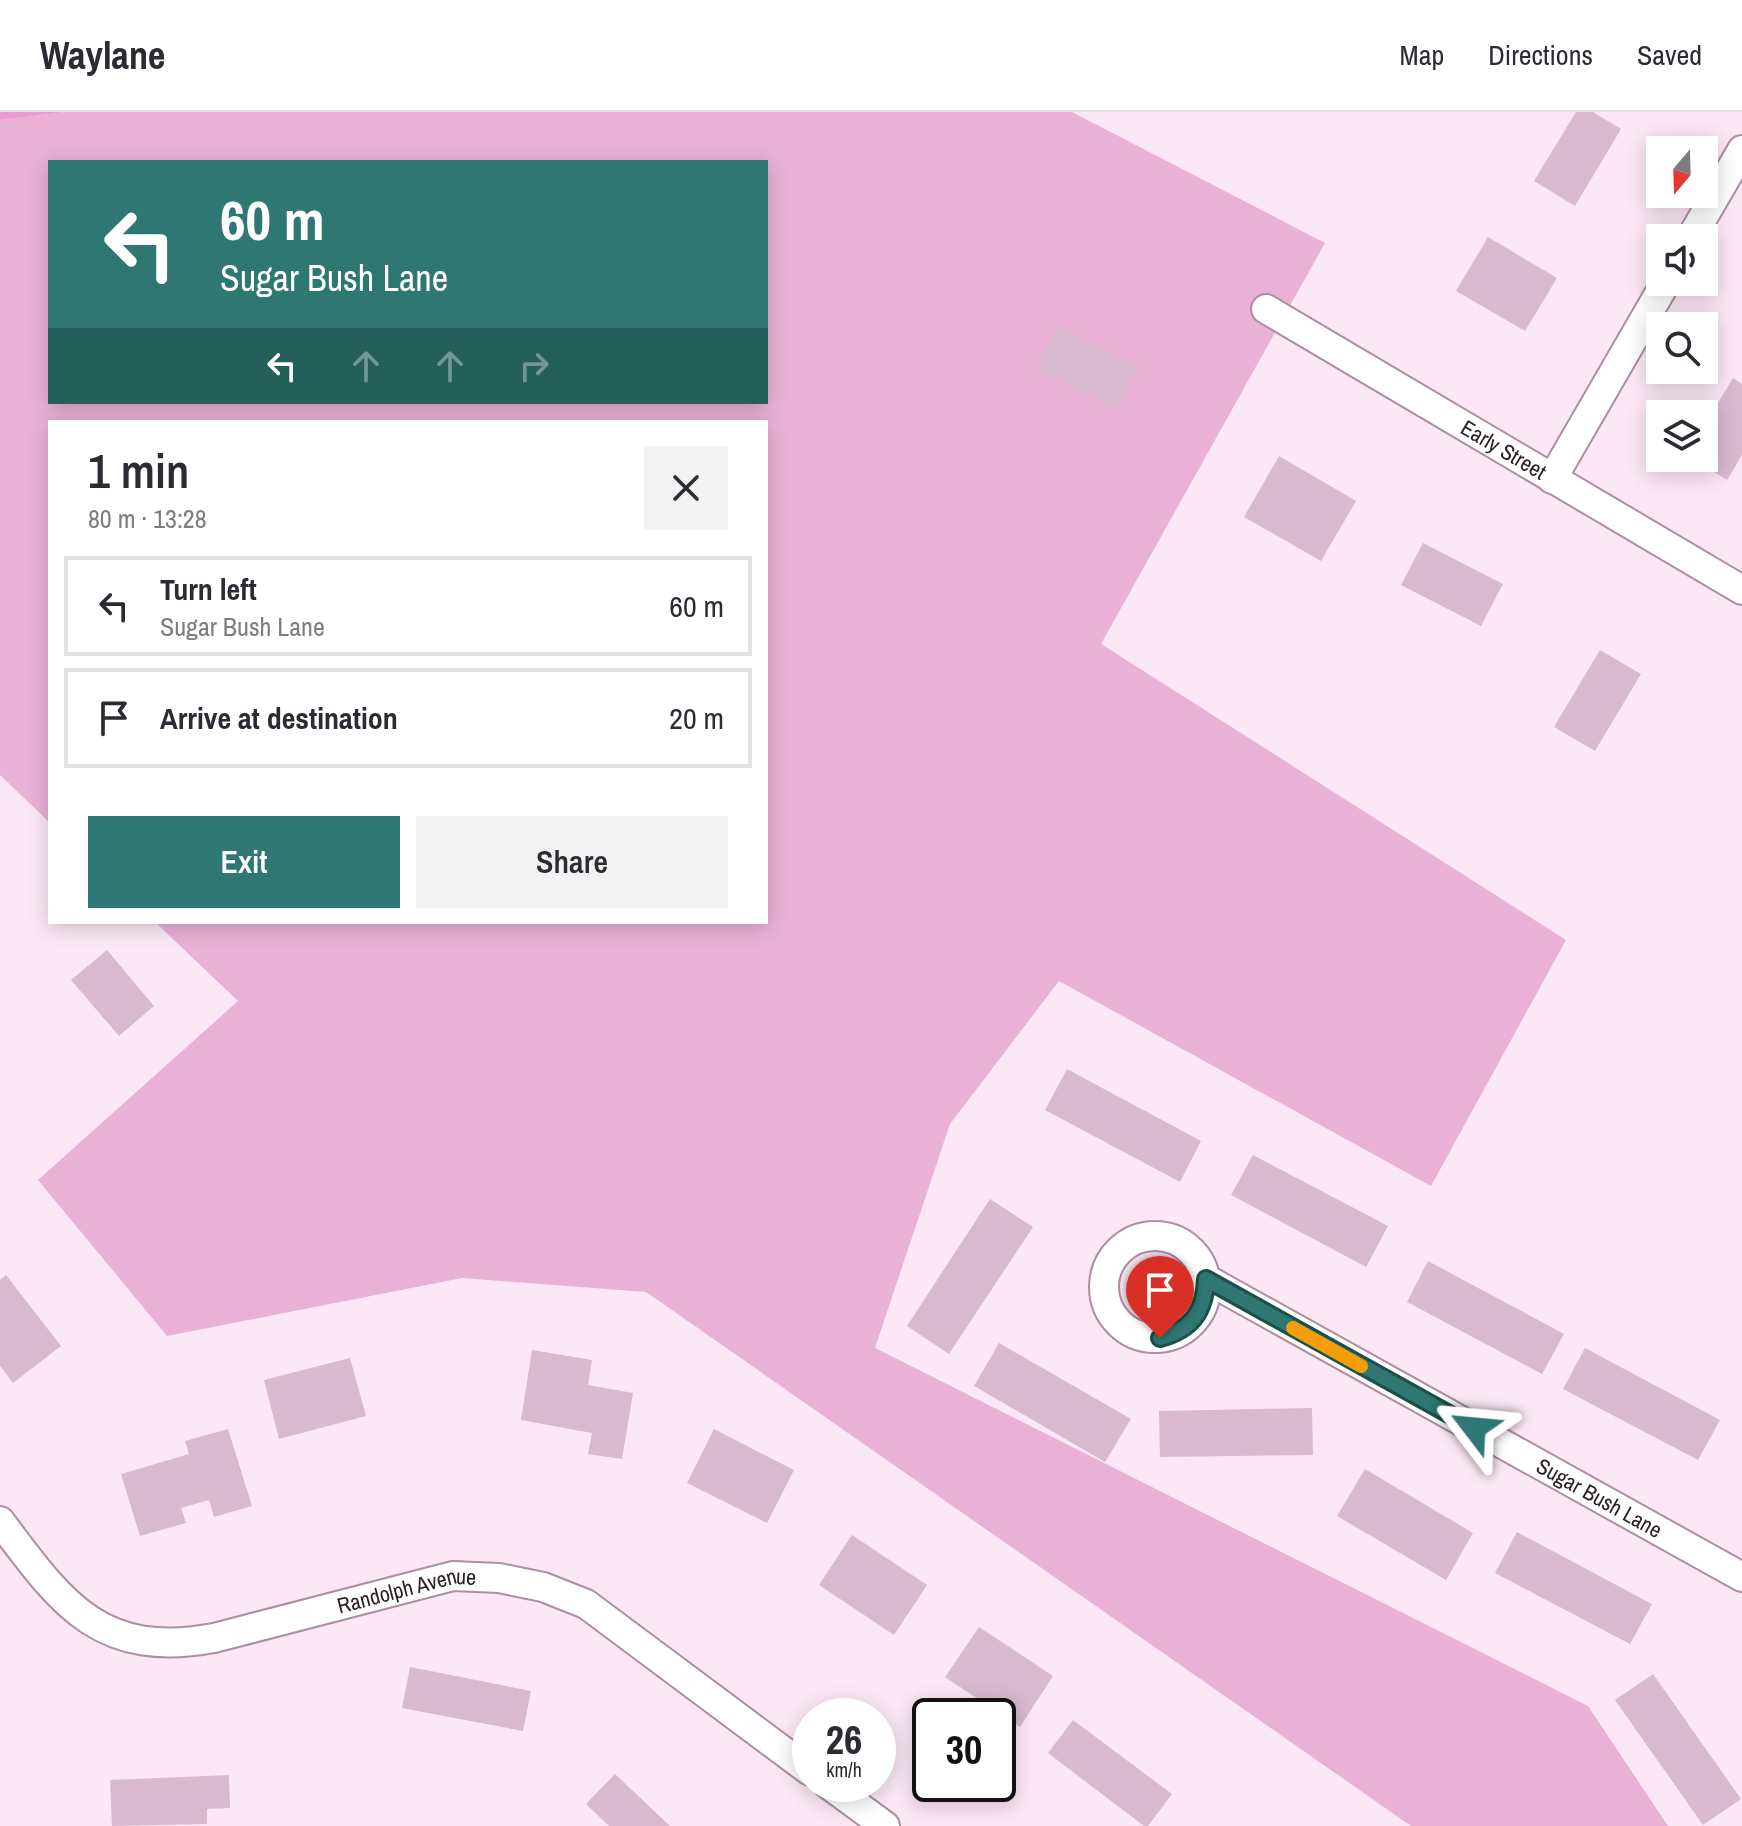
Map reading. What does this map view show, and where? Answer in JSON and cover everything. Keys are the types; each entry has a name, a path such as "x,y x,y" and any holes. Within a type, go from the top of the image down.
{"street":[{"path":"1699,224 1742,150"},
{"path":"1552,479 1658,296"},
{"name":"Early Street","path":"1266,309 1742,590"},
{"name":"Sugar Bush Lane","path":"1206,1279 1742,1577"},
{"name":"Randolph Avenue","path":"0,1521 48,1586 65,1602 102,1627 145,1641 180,1643 214,1638 453,1576 499,1578 543,1587 586,1604 792,1758"},
{"path":"850,1802 878,1824"}],"shaded area":[{"path":"0,112 65,112 0,120"},
{"path":"65,112 1072,112 1325,243 1101,644 1566,940 1431,1186 1059,981 950,1124 875,1348 1588,1706 1668,1826 1411,1826 646,1292 462,1278 167,1336 38,1180 238,1001 157,924 768,924 768,420 48,420 48,821 0,775 0,120"}],"building":[{"path":"1576,112 1593,112 1621,129 1575,206 1534,181"},
{"path":"1488,237 1557,278 1525,331 1456,291"},
{"path":"1058,326 1138,367 1116,409 1036,368"},
{"path":"1733,378 1742,384 1742,455 1727,480 1714,472 1718,472 1718,403"},
{"path":"1279,456 1356,501 1321,561 1244,517"},
{"path":"1423,543 1503,584 1481,626 1401,585"},
{"path":"1600,650 1641,674 1595,751 1554,727"},
{"path":"107,950 154,1006 119,1036 71,980"},
{"path":"1067,1069 1201,1141 1180,1182 1045,1110"},
{"path":"1253,1155 1388,1226 1366,1267 1231,1195"},
{"path":"990,1199 1033,1227 949,1354 907,1326"},
{"path":"1428,1261 1564,1334 1542,1374 1407,1302"},
{"path":"6,1275 61,1346 13,1383 0,1366 0,1280"},
{"path":"999,1343 1131,1419 1105,1462 974,1386"},
{"path":"1585,1348 1720,1420 1698,1460 1563,1389"},
{"path":"532,1350 592,1360 588,1385 633,1393 622,1459 588,1454 592,1433 521,1420"},
{"path":"350,1358 366,1416 279,1439 264,1380"},
{"path":"1312,1408 1313,1455 1160,1457 1159,1411"},
{"path":"228,1429 252,1506 214,1517 209,1500 181,1508 186,1523 140,1536 121,1474 189,1454 185,1441"},
{"path":"714,1429 794,1470 767,1523 687,1483"},
{"path":"1365,1469 1473,1533 1446,1580 1337,1516"},
{"path":"1517,1532 1652,1604 1630,1644 1495,1573"},
{"path":"852,1535 927,1585 894,1635 819,1585"},
{"path":"979,1627 1053,1676 1020,1727 1016,1724 1016,1698 976,1698 945,1677"},
{"path":"410,1667 531,1691 523,1731 402,1708"},
{"path":"1653,1674 1741,1799 1703,1825 1615,1700"},
{"path":"1073,1720 1172,1794 1148,1826 1048,1753"},
{"path":"615,1774 670,1826 609,1826 586,1804"},
{"path":"229,1775 230,1808 207,1809 207,1824 112,1826 110,1780"}],"slow traffic":[{"path":"1293,1328 1361,1366"}],"route":[{"path":"1160,1338 1175,1334 1189,1325 1200,1312 1206,1297 1206,1279 1474,1428"}]}
